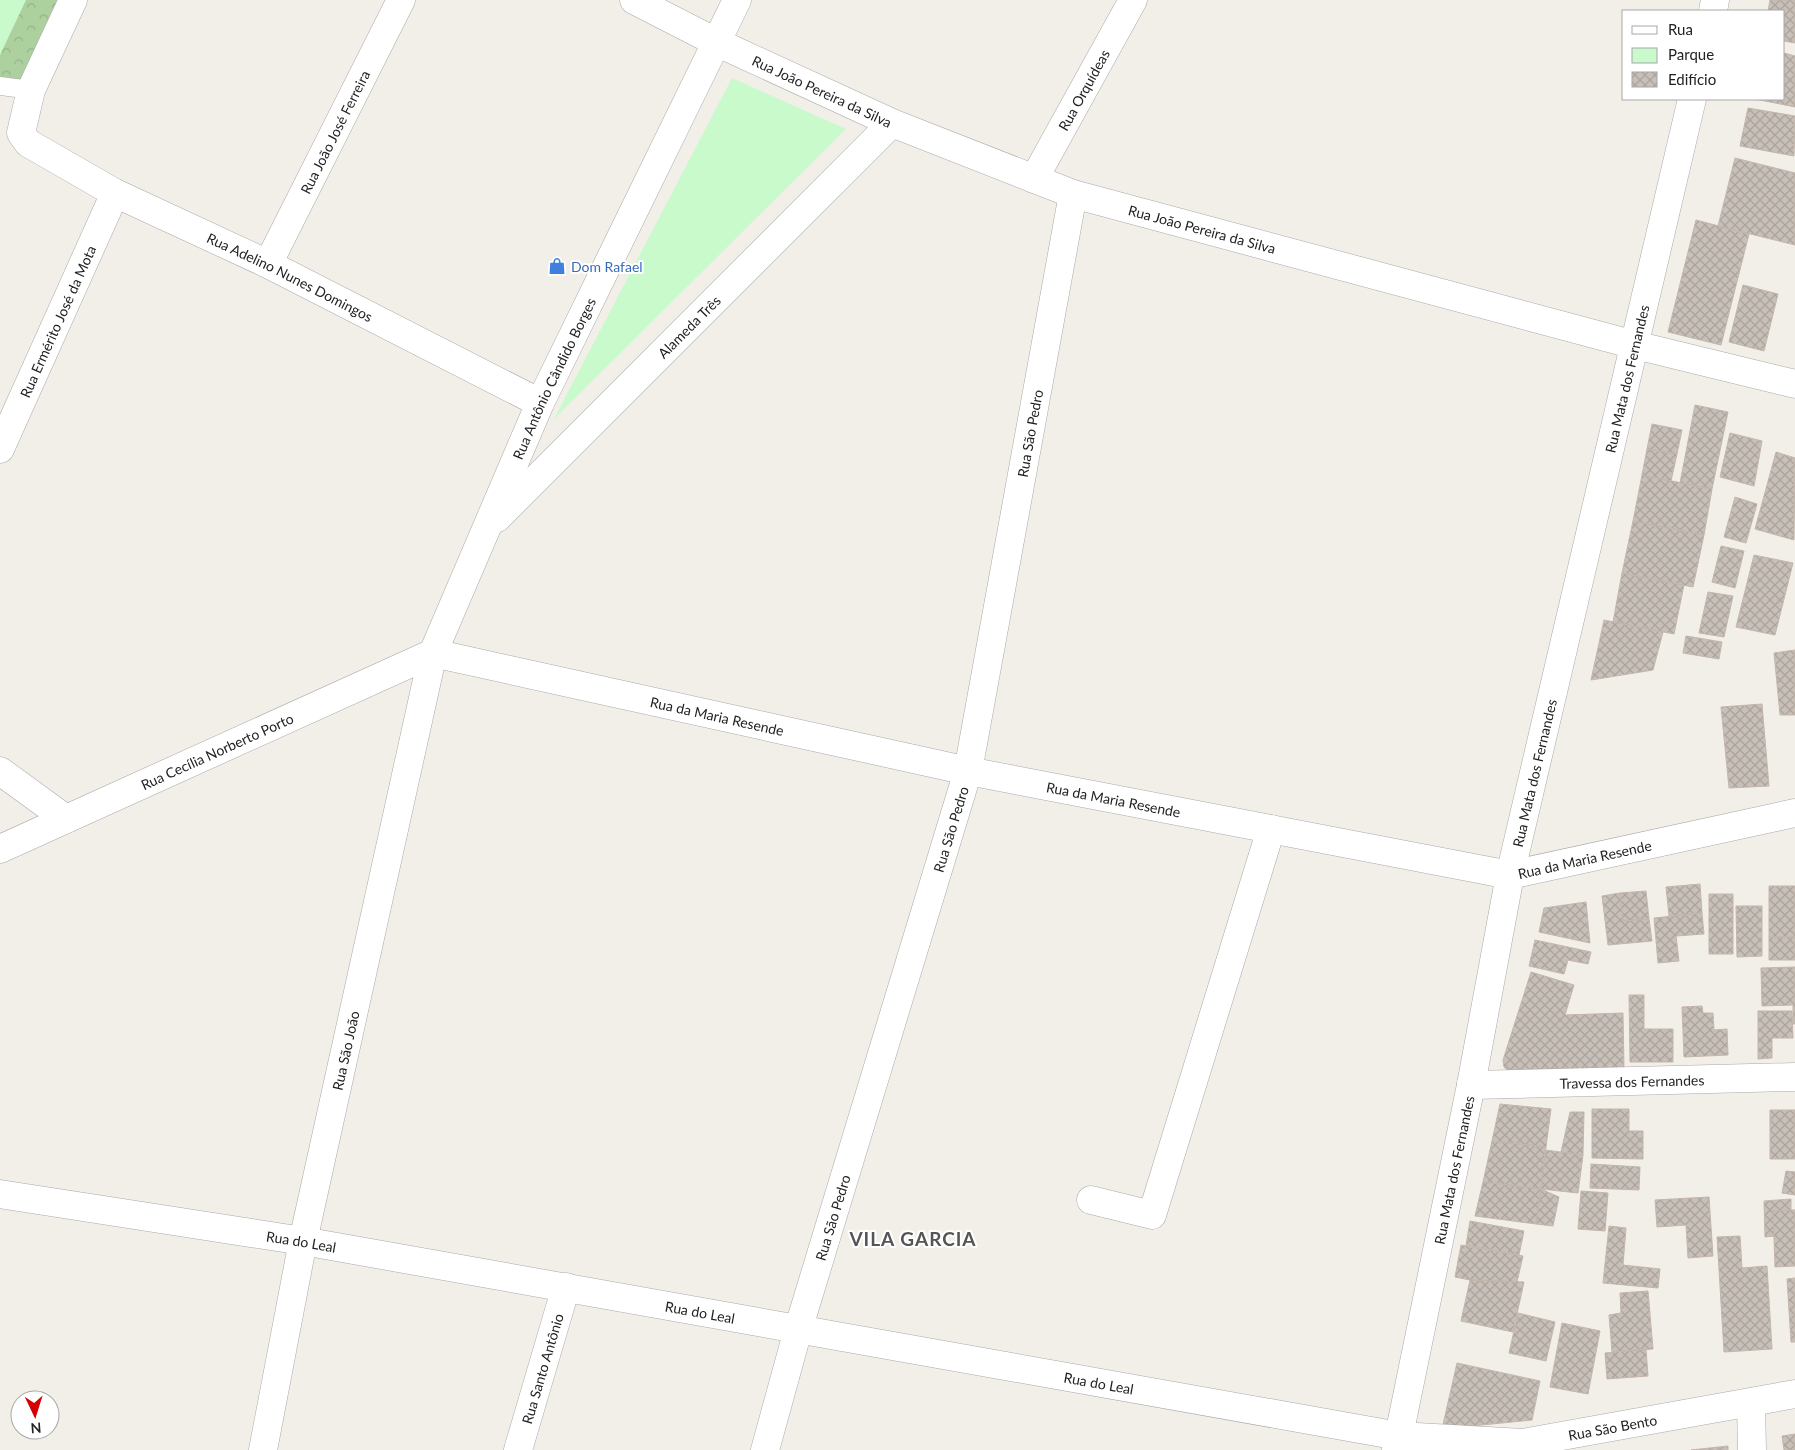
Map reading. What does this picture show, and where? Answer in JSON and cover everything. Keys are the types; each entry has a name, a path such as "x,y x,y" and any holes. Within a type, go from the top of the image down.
{"street":[{"path":"31,90 73,0"},
{"name":"Rua João José Ferreira","path":"268,264 402,0"},
{"name":"Rua João Pereira da Silva","path":"634,0 716,42 892,123 1073,194 1635,345 1795,384"},
{"name":"Rua Antônio Cândido Borges","path":"434,653 540,403 737,0"},
{"name":"Rua Orquídeas","path":"1034,179 1132,0"},
{"name":"Rua Adelino Nunes Domingos","path":"31,90 21,133 28,143 40,151 115,193 268,264 540,403"},
{"name":"Rua Mata dos Fernandes","path":"1398,1443 1471,1085 1510,875 1692,100"},
{"name":"Alameda Três","path":"486,529 892,123"},
{"name":"Rua Ermérito José da Mota","path":"0,449 115,193"},
{"name":"Rua São Pedro","path":"765,1450 798,1330 968,771 1073,194"},
{"name":"Rua da Maria Resende","path":"434,653 968,771 1510,875 1795,812"},
{"name":"Rua Cecília Norberto Porto","path":"0,849 434,653"},
{"name":"Rua São João","path":"264,1450 303,1241 434,653"},
{"path":"0,772 66,820"},
{"path":"1091,1200 1152,1215 1271,829"},
{"name":"Travessa dos Fernandes","path":"1471,1085 1795,1078"},
{"name":"Rua do Leal","path":"0,1194 303,1241 566,1287 1398,1443"},
{"name":"Rua Santo Antônio","path":"518,1450 566,1287"},
{"name":"Rua São Bento","path":"1398,1443 1523,1443 1751,1404 1795,1394"},
{"path":"1751,1404 1752,1450"}],"lane":[{"path":"0,86 31,90"}],"green space":[{"path":"0,0 73,0 31,90 0,81"},
{"path":"0,0 26,0 0,55"},
{"path":"732,78 846,129 554,419"}],"building":[{"path":"1770,0 1795,0 1795,43 1785,41 1785,10 1768,10"},
{"path":"1785,53 1795,56 1795,107 1760,100 1785,100"},
{"path":"1748,108 1795,116 1794,156 1740,146"},
{"path":"1735,158 1795,173 1795,245 1718,226"},
{"path":"1696,220 1749,234 1721,345 1668,332"},
{"path":"1743,285 1778,294 1764,351 1729,342"},
{"path":"1695,405 1728,412 1712,489 1680,483"},
{"path":"1652,424 1682,430 1677,454 1647,449"},
{"path":"1730,433 1762,441 1754,486 1720,477"},
{"path":"1647,449 1677,454 1671,481 1642,475"},
{"path":"1776,452 1795,458 1794,540 1755,529"},
{"path":"1642,475 1712,489 1704,535 1633,521"},
{"path":"1735,497 1757,504 1746,543 1724,537"},
{"path":"1633,521 1704,535 1693,587 1622,573"},
{"path":"1721,546 1744,551 1735,588 1712,582"},
{"path":"1754,555 1793,563 1775,635 1736,627"},
{"path":"1622,573 1684,585 1674,634 1613,622"},
{"path":"1708,592 1733,596 1724,637 1699,633"},
{"path":"1604,620 1663,632 1653,670 1591,680"},
{"path":"1686,636 1722,642 1719,659 1683,653"},
{"path":"1795,650 1795,715 1780,715 1774,653"},
{"path":"1762,704 1769,786 1729,788 1721,707"},
{"path":"1700,884 1702,913 1669,916 1666,887"},
{"path":"1769,886 1795,886 1795,937 1769,937"},
{"path":"1646,891 1649,919 1623,921 1620,893"},
{"path":"1620,893 1623,921 1649,919 1652,941 1608,945 1602,896"},
{"path":"1709,894 1733,894 1733,954 1709,954"},
{"path":"1586,902 1590,943 1539,932 1544,908"},
{"path":"1736,906 1762,906 1762,956 1737,957"},
{"path":"1702,913 1704,934 1676,936 1679,961 1658,963 1654,918"},
{"path":"1769,937 1795,937 1795,960 1769,960"},
{"path":"1535,940 1591,952 1588,964 1568,960 1564,974 1529,966"},
{"path":"1795,967 1795,1024 1793,1024 1793,1005 1762,1006 1761,968"},
{"path":"1531,972 1574,985 1565,1015 1623,1013 1624,1069 1507,1070 1504,1067 1503,1060"},
{"path":"1629,995 1644,995 1644,1029 1673,1029 1673,1062 1630,1062"},
{"path":"1702,1006 1703,1013 1713,1013 1714,1030 1727,1029 1728,1055 1684,1057 1682,1007"},
{"path":"1758,1011 1792,1011 1793,1038 1772,1038 1772,1058 1758,1059"},
{"path":"1500,1104 1551,1109 1546,1147 1492,1141"},
{"path":"1592,1109 1629,1109 1629,1131 1643,1131 1643,1159 1592,1158"},
{"path":"1770,1110 1795,1110 1795,1159 1770,1159"},
{"path":"1570,1112 1584,1112 1583,1155 1561,1152"},
{"path":"1492,1141 1546,1147 1541,1189 1483,1182"},
{"path":"1545,1150 1583,1155 1578,1193 1541,1189"},
{"path":"1591,1164 1640,1167 1639,1190 1590,1188"},
{"path":"1786,1171 1795,1172 1795,1195 1782,1193"},
{"path":"1483,1182 1541,1189 1536,1224 1475,1216"},
{"path":"1541,1189 1559,1197 1553,1226 1536,1224"},
{"path":"1581,1191 1608,1193 1605,1231 1578,1229"},
{"path":"1709,1197 1713,1256 1688,1258 1686,1225 1657,1227 1655,1200"},
{"path":"1791,1199 1791,1210 1773,1211 1774,1236 1765,1237 1764,1201"},
{"path":"1795,1210 1795,1266 1775,1267 1773,1211"},
{"path":"1470,1221 1524,1231 1519,1255 1466,1245"},
{"path":"1609,1226 1626,1228 1623,1265 1660,1269 1658,1288 1603,1283"},
{"path":"1740,1236 1742,1268 1767,1266 1772,1349 1724,1352 1717,1237"},
{"path":"1461,1245 1523,1256 1517,1282 1470,1280 1455,1277"},
{"path":"1795,1278 1795,1342 1791,1342 1787,1279"},
{"path":"1470,1280 1524,1282 1513,1332 1461,1321"},
{"path":"1648,1291 1653,1349 1612,1352 1609,1315 1621,1313 1620,1293"},
{"path":"1518,1313 1555,1322 1546,1361 1509,1353"},
{"path":"1562,1323 1600,1331 1588,1394 1550,1387"},
{"path":"1646,1349 1648,1376 1607,1379 1605,1353"},
{"path":"1457,1363 1540,1381 1532,1420 1442,1429"},
{"path":"1795,1434 1795,1450 1784,1450 1782,1436"},
{"path":"1728,1446 1728,1450 1691,1450"}],"place":[{"name":"Dom Rafael","path":"557,266"}],"district":[{"name":"VILA GARCIA","path":"913,1238"}]}
